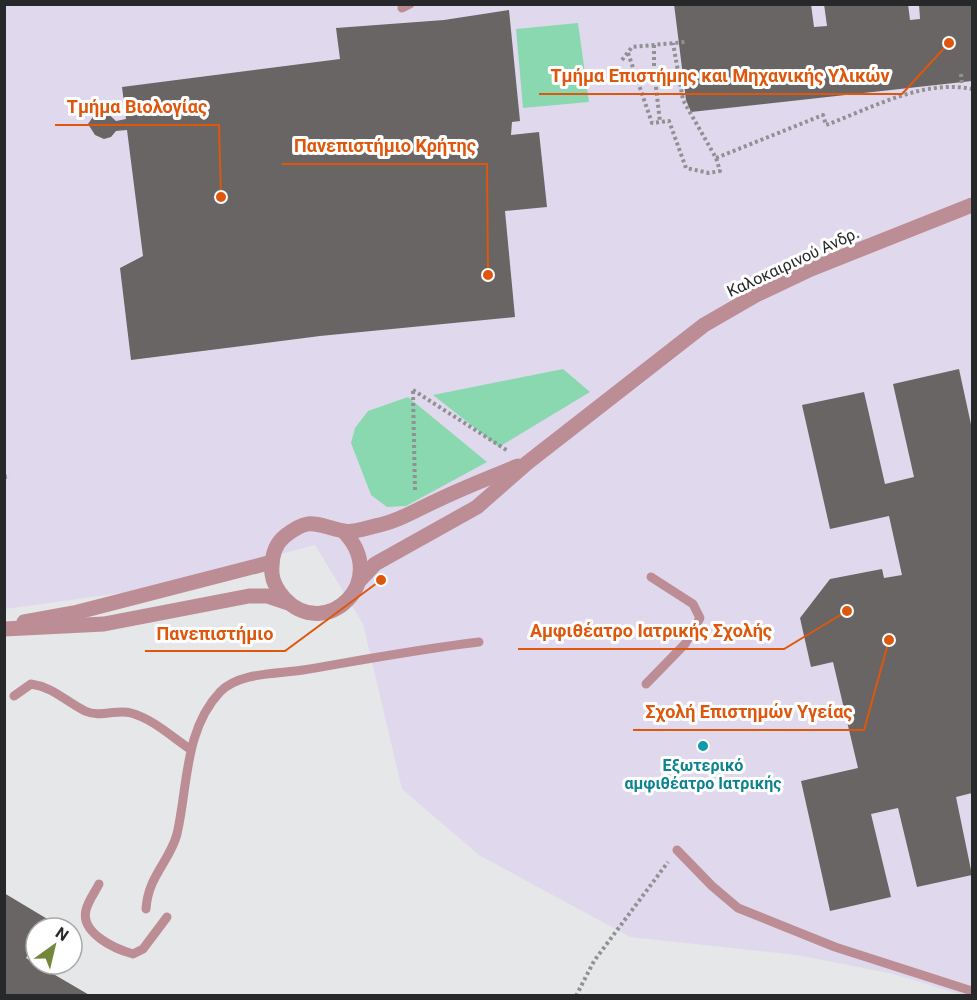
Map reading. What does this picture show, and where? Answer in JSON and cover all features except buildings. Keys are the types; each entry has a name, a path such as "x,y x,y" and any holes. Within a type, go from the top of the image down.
{"street":[{"name":"Καλοκαιρινού Ανδρ.","path":"527,463 704,325 756,295 811,269 972,205"},
{"path":"289,603 275,585 272,562 282,538 300,526 320,523 343,531 377,526 527,463"},
{"path":"4,627 104,624 249,596 267,596 302,610 317,613 331,610 344,604 354,593 360,580 375,564 477,507 527,463"},
{"path":"343,531 359,553 360,580"},
{"path":"4,627 74,613 272,562"}],"lane":[{"path":"646,684 685,644 700,618 693,604 651,577"},
{"path":"146,909 155,873 176,837 190,749 199,725 220,692 237,682 264,674 479,642"},
{"path":"14,696 31,684 47,686 86,712 103,715 128,712 146,719 190,749"},
{"path":"677,850 738,908 835,947 972,991"},
{"path":"99,884 86,910 87,923 96,935 122,951 133,954 143,949 167,917"}],"path":[{"path":"622,60 632,47 685,42"},
{"path":"628,53 652,123 669,121 686,168 709,173 720,171 716,158 683,100 673,43"},
{"path":"654,45 654,70 660,122"},
{"path":"961,74 962,86"},
{"path":"716,158 823,115 826,124 914,92 962,86 972,89"},
{"path":"415,510 413,390 527,463"},
{"path":"4,477 10,476"},
{"path":"576,996 594,960 677,850"}],"shaded area":[{"path":"5,5 972,5 972,995 962,995 894,974 797,955 630,937 479,855 402,789 363,624 315,545 151,589 5,609"}],"green space":[{"path":"578,23 589,102 523,108 516,29"},
{"path":"563,369 590,392 499,447 433,395"},
{"path":"408,397 487,462 406,506 387,507 371,495 351,443 355,428 368,411"}],"place":[{"name":"Τμήμα Επιστήμης και Μηχανικής Υλικών","path":"949,43"},
{"name":"Τμήμα Βιολογίας","path":"221,197"},
{"name":"Πανεπιστήμιο Κρήτης","path":"488,275"},
{"name":"Πανεπιστήμιο","path":"381,580"},
{"name":"Αμφιθέατρο Ιατρικής Σχολής","path":"847,611"},
{"name":"Σχολή Επιστημών Υγείας","path":"889,640"},
{"name":"Εξωτερικό αμφιθέατρο Ιατρικής","path":"703,746"}]}
